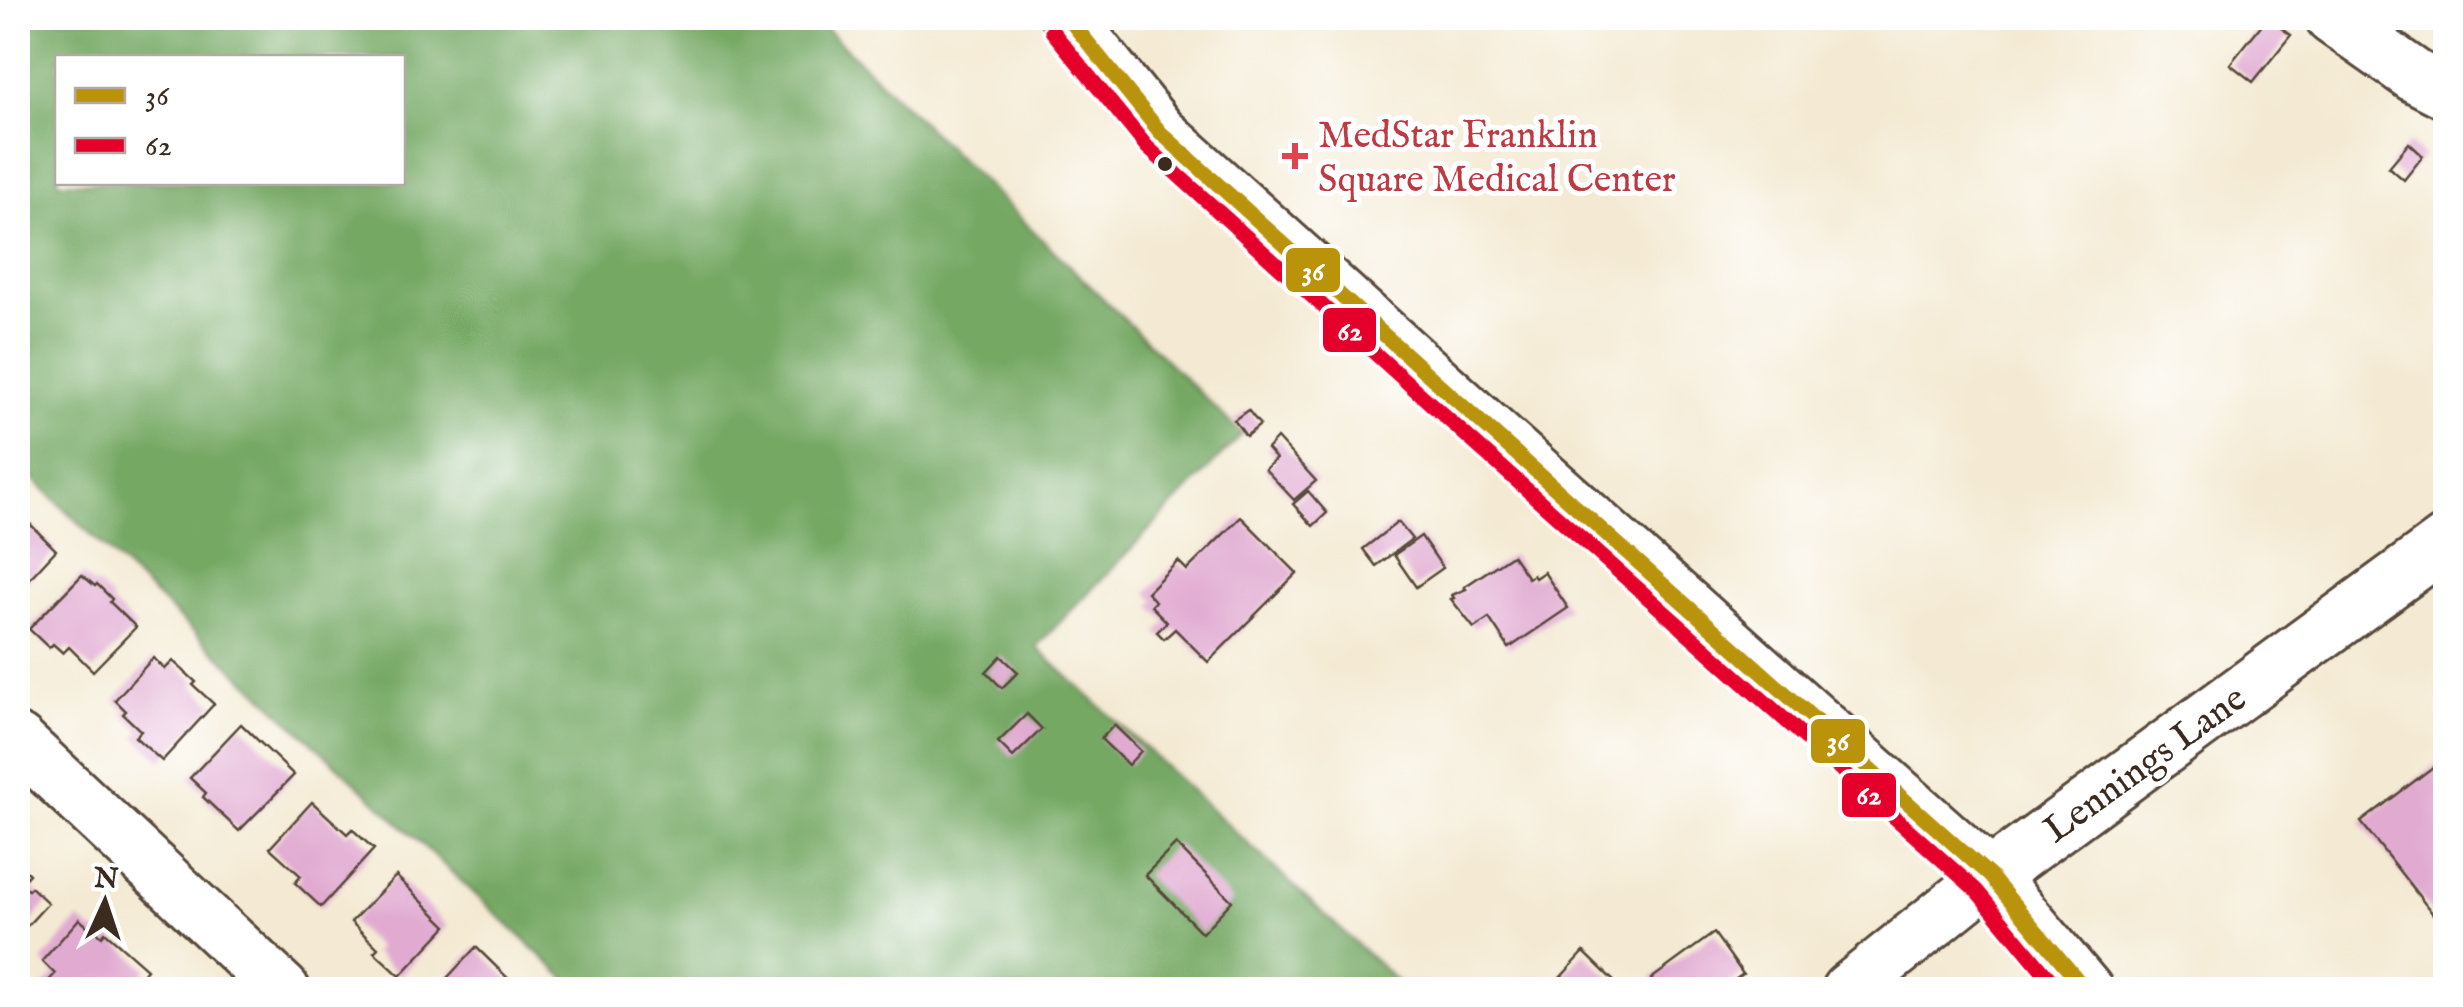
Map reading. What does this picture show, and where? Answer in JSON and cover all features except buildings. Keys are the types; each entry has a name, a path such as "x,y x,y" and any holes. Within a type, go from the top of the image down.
{"street":[{"path":"1068,18 1160,132 1990,876 2086,990"},
{"path":"2332,18 2414,76 2446,92"},
{"name":"Lennings Lane","path":"1848,990 1990,876 2446,542"},
{"path":"18,741 283,990"}],"green space":[{"path":"18,18 815,18 1242,434 1036,647 1405,989 577,989 18,464"}],"transit line":[{"name":"36","path":"1068,18 1160,132 1990,876 2086,990"},
{"name":"62","path":"1052,31 1147,147 1976,890 2059,990"}],"place":[{"name":"MedStar Franklin Square Medical Center","path":"1295,156"}]}
